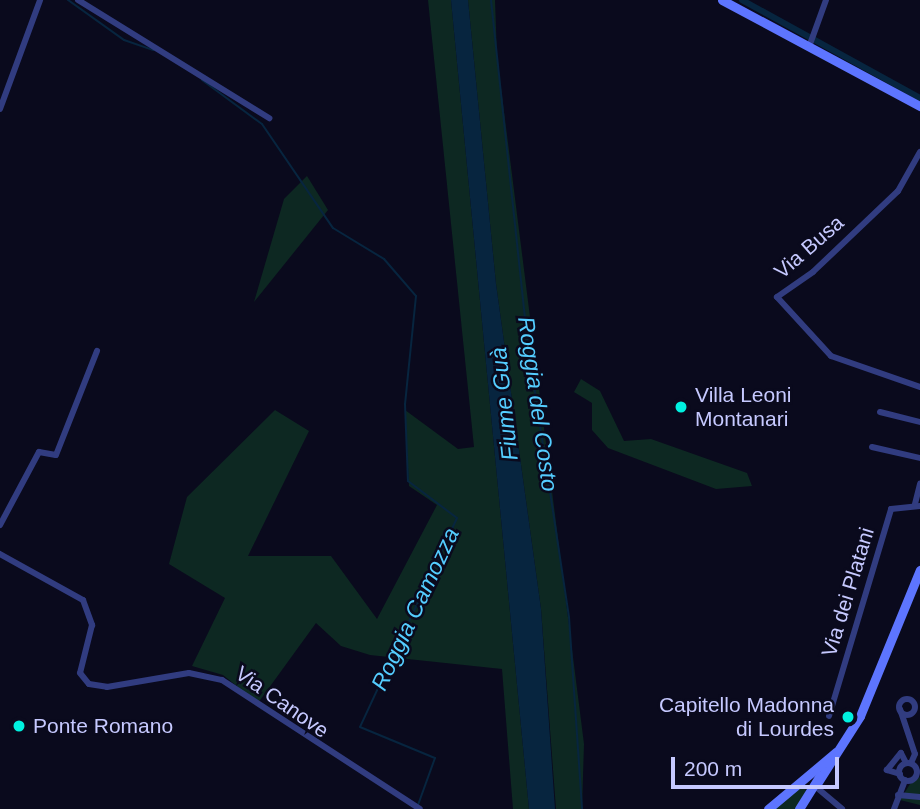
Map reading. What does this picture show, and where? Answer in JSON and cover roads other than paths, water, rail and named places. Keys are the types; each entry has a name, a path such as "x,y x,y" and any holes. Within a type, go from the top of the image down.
{"main road":[{"path":"722,0 919,103"},
{"path":"799,809 816,787 869,697 920,570"},
{"path":"768,809 805,781 839,748"},
{"path":"816,787 829,759"},
{"path":"805,781 816,787"}],"street":[{"path":"0,109 40,0"},
{"path":"78,0 269,118"},
{"path":"809,47 826,0"},
{"name":"Via Busa","path":"920,152 898,191 813,272 776,297 831,356 920,387"},
{"path":"0,525 39,452 56,455 97,351"},
{"path":"880,412 920,422"},
{"path":"872,447 920,458"},
{"path":"918,505 920,484"},
{"name":"Via dei Platani","path":"829,716 891,509 918,505"},
{"name":"Via Canove","path":"0,554 83,600 93,625 80,673 89,684 107,687 190,673 222,680 417,808"},
{"path":"894,809 908,763 915,754 905,734 900,709 902,701 912,700 905,734"},
{"path":"900,709 910,715"},
{"path":"901,753 918,772 903,777 887,770 901,753"},
{"path":"816,787 842,809"},
{"path":"898,795 920,797"}],"water":[{"name":"Fiume Guà","path":"451,0 468,0 496,284 541,609 555,809 529,809"}],"waterway":[{"name":"Roggia Camozza","path":"68,0 124,40 153,50"},
{"name":"Roggia del Costo","path":"491,0 528,346 569,617 582,809"},
{"path":"742,0 920,98"},
{"name":"Roggia Camozza","path":"202,80 262,124 333,228 384,259 416,296 405,404 408,481 457,518 360,727 435,758 418,805"}],"place":[{"name":"Villa Leoni Montanari","path":"681,407"},
{"name":"Capitello Madonna di Lourdes","path":"848,717"},
{"name":"Ponte Romano","path":"19,726"}]}
